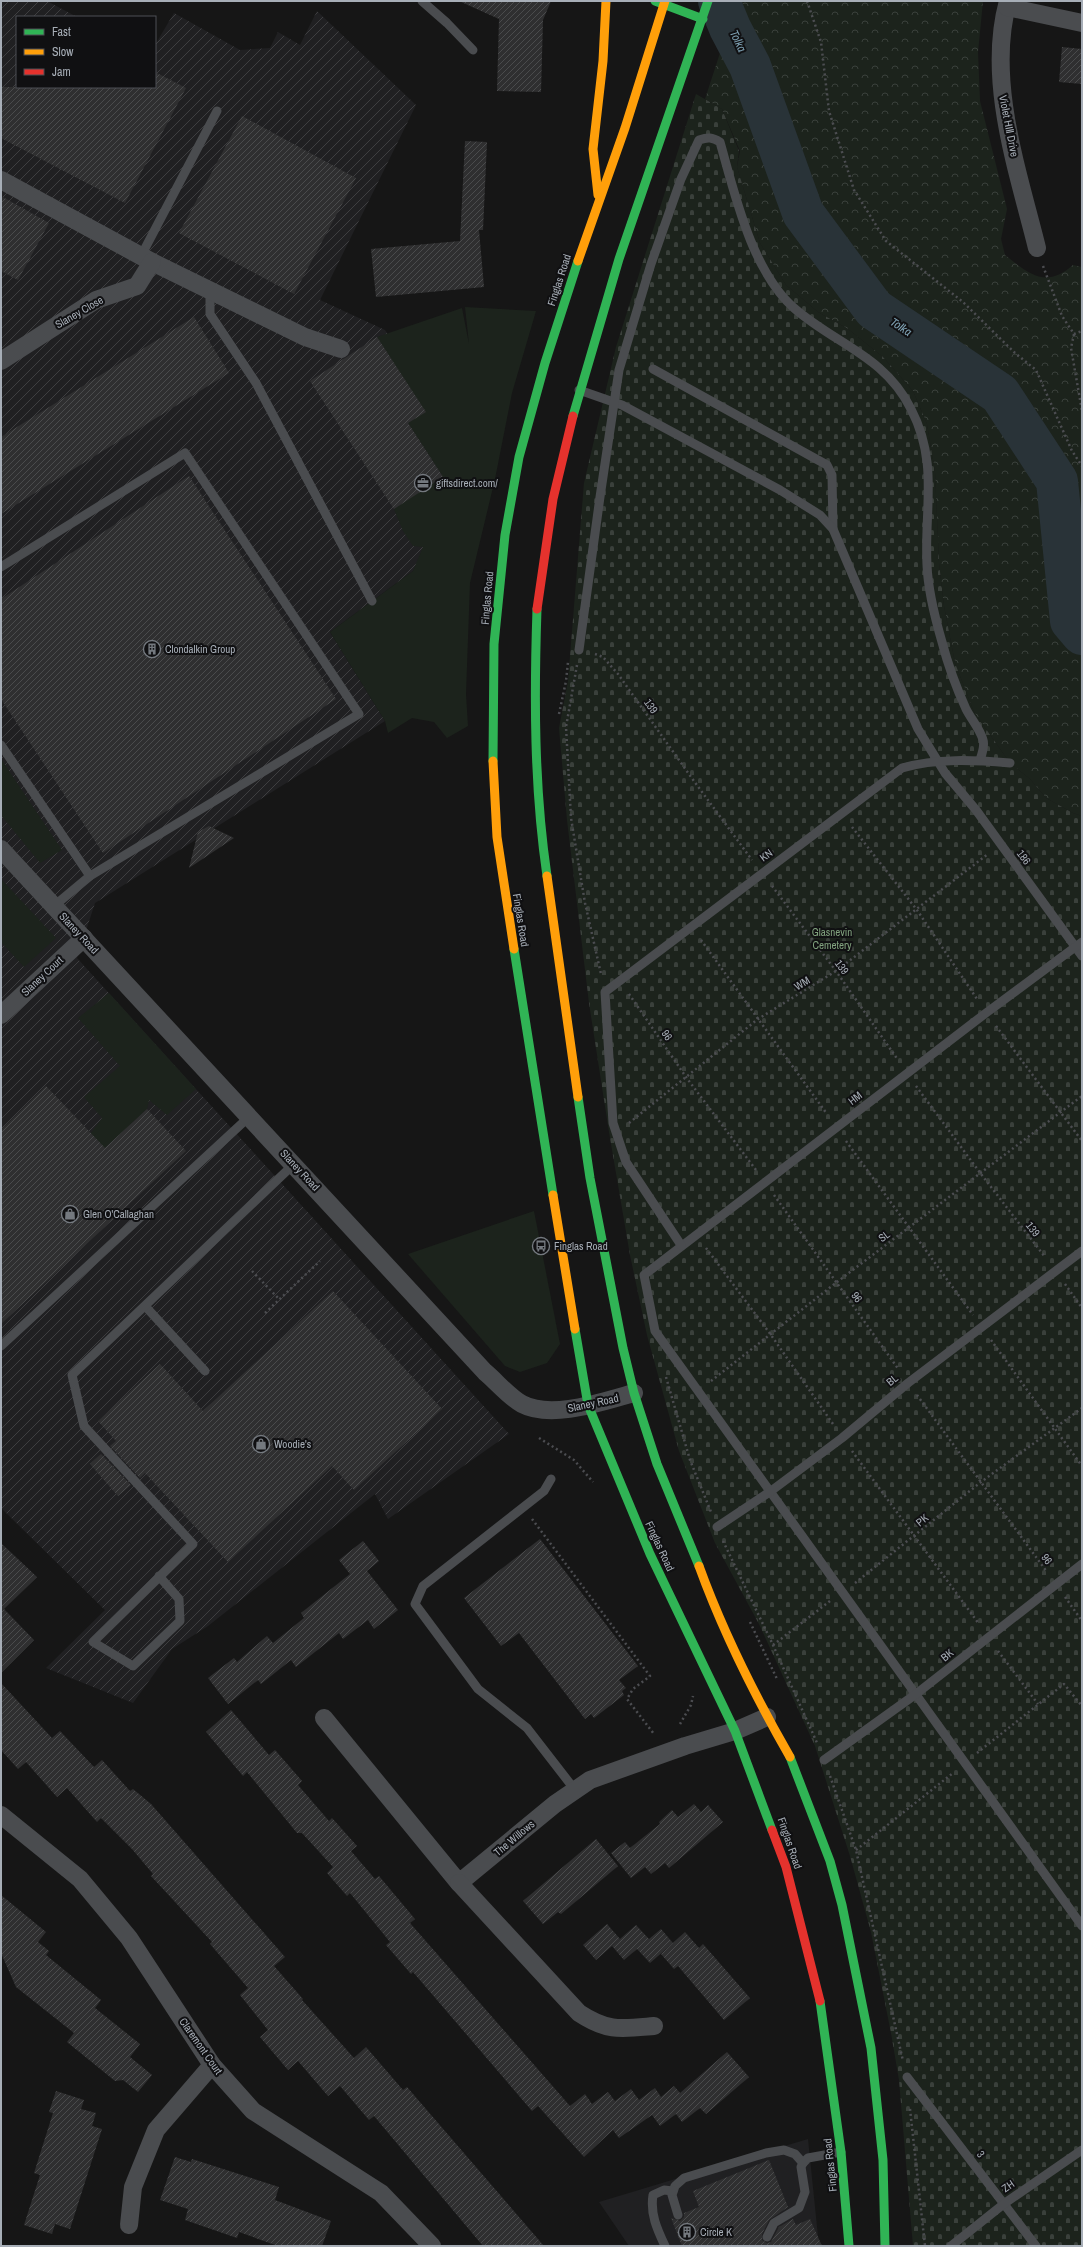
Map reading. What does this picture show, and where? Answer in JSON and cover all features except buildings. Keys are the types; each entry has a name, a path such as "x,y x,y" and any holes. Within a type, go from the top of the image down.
{"main road":[{"path":"598,200 593,149 603,60 606,1"},
{"path":"708,1 619,259 579,390 553,499 537,608 534,718 542,844 590,1178 623,1348 634,1393 658,1464 696,1556 710,1596 767,1716 793,1762 818,1825 842,1905 871,2048 883,2160 885,2246"},
{"path":"661,2 703,19"},
{"name":"Finglas Road","path":"661,2 625,128 598,200 545,363 519,457 503,551 494,644 492,752 497,837 533,1074 588,1405 650,1554 735,1731 774,1831 804,1930 821,2004 841,2152 850,2246"}],"street":[{"path":"1008,4 1082,23"},
{"name":"Violet HIll Drive","path":"1008,4 1000,75 1007,126 1037,248"},
{"path":"1,180 146,259 305,337 341,350"},
{"name":"Slaney Close","path":"1,361 96,300 137,286 146,259"},
{"name":"Slaney Road","path":"1,849 250,1116 485,1372 522,1404 541,1410 568,1409 634,1393"},
{"name":"Slaney Court","path":"1,1015 84,938"},
{"name":"The Willows","path":"459,1884 555,1804 590,1780 685,1746 735,1731 767,1716"},
{"path":"324,1718 459,1884 579,2013 593,2023 613,2029 654,2026"},
{"name":"Claremont Court","path":"1,1815 80,1879 129,1938 212,2065 253,2111 381,2193 432,2246"},
{"path":"128,2226 133,2187 156,2130 212,2065"}],"lane":[{"path":"422,1 447,23 473,50"},
{"path":"146,259 217,111"},
{"path":"579,650 600,497 620,370 651,264 681,179 699,140 708,137 715,138 720,142 753,247 768,279 793,307 820,329 872,360 890,379 911,407 922,434 930,478 927,566 931,596 951,674 966,710 983,740 983,752 980,760"},
{"path":"210,290 210,314 256,384 372,601"},
{"path":"653,369 827,465 832,475 832,529"},
{"path":"579,390 615,402 803,503 820,515 832,529 918,730 938,762"},
{"path":"1,567 185,453 359,714 90,876 54,906"},
{"path":"1,745 90,876"},
{"name":"KN","path":"605,992 762,872 902,768 916,764 980,760 1010,763"},
{"name":"186","path":"938,762 1000,845 1079,944 1082,956"},
{"name":"HM","path":"698,1391 655,1331 644,1275 907,1073 1079,944"},
{"path":"605,992 613,1123 626,1162 681,1246"},
{"path":"1,1346 250,1116"},
{"path":"159,1576 179,1599 180,1621 133,1666 93,1642 159,1576 193,1544 84,1426 72,1375 294,1164"},
{"name":"BL","path":"717,1528 771,1492 842,1438 908,1383 1082,1251"},
{"path":"145,1306 205,1371"},
{"path":"698,1391 1082,1926"},
{"path":"551,1479 544,1491 423,1586 415,1604 478,1689 527,1728 575,1790"},
{"name":"BK","path":"824,1760 916,1694 1082,1564"},
{"name":"3","path":"907,2077 1005,2203 1036,2246"},
{"path":"678,2215 672,2195 673,2191 684,2178 766,2153 784,2150 795,2154 803,2163"},
{"name":"ZH","path":"951,2246 1005,2203 1082,2150"},
{"path":"767,2237 774,2223 799,2208 805,2192 801,2167 803,2163 808,2158 841,2152"},
{"path":"666,2246 656,2227 651,2206 653,2195 664,2190 673,2191"}],"path":[{"path":"807,1 821,42 829,111 854,190 886,241 963,302 1015,353 1036,370 1072,451 1082,466"},
{"path":"1037,248 1045,274 1062,316 1074,334 1071,348 1082,411"},
{"path":"1074,334 1082,331"},
{"path":"579,650 566,728 571,818 585,903 605,992"},
{"name":"139","path":"579,650 603,657 618,674 690,777 836,971 980,1174 1056,1271 1082,1308"},
{"path":"557,719 566,681 569,655"},
{"path":"841,814 917,910 986,1013 1082,1141"},
{"name":"WM","path":"613,1123 622,1129 758,1019 836,971 1000,845"},
{"path":"692,926 836,1128 1082,1466"},
{"name":"96","path":"620,981 686,1077 837,1282 908,1383 1082,1621"},
{"name":"SL","path":"698,1391 837,1282 1082,1096"},
{"path":"696,1235 771,1335 842,1438 914,1537 1038,1704"},
{"path":"265,1314 320,1261"},
{"path":"252,1271 279,1299"},
{"path":"666,1375 690,1460 717,1528 773,1645 824,1760"},
{"name":"PK","path":"773,1645 914,1537 981,1482 1082,1408"},
{"path":"539,1438 574,1460 596,1485"},
{"path":"523,1507 650,1676 633,1689 627,1699 653,1732"},
{"path":"747,1617 780,1686"},
{"path":"856,1850 1064,1684 1082,1706"},
{"path":"676,1727 682,1723 686,1715 694,1689"},
{"path":"696,1694 697,1700"}],"shaded area":[{"path":"1,1 47,1 75,16 16,16 16,88 156,88 156,43 174,13 240,50 270,48 278,32 300,45 317,11 416,105 320,300 385,330 445,419 456,490 413,571 330,632 385,721 95,903 77,958 509,1434 388,1519 375,1494 208,1626 172,1649 133,1703 46,1668 105,1610 1,1508"},
{"path":"808,2139 819,2246 629,2246 599,2202"}],"green space":[{"path":"737,1 983,1 978,52 980,101 1007,209 1001,239 1005,255 1022,268 1038,276 1054,276 1073,265 1082,267 1082,816 1073,813 1046,798 1030,779 1010,763 974,712 955,663 944,606 939,563 935,472 927,424 913,391 883,357 848,329 818,312 786,285 760,243 737,167 740,151 722,109 705,99"},
{"name":"Glasnevin Cemetery","path":"696,94 722,109 739,151 737,167 760,243 786,285 818,312 848,329 883,357 913,391 927,424 935,472 939,563 944,606 955,663 974,712 1010,763 1030,779 1046,798 1073,813 1082,816 1082,2246 913,2246 899,2080 871,1932 850,1856 815,1746 759,1624 715,1543 679,1451 647,1335 630,1255 589,1003 567,820 559,728 568,681 584,483 616,347"},
{"path":"465,307 536,311 512,393 495,479 470,583 466,694 468,726 447,738 434,722 412,718 388,733 385,721 330,632 413,571 423,547 413,546 403,531 394,509 442,475 408,423 425,412 377,337 462,308 469,344"},
{"path":"1,759 62,850 40,863 1,815"},
{"path":"1,879 56,938 24,967 1,942"},
{"path":"109,993 196,1089 167,1115 149,1100 147,1109 52,1197 66,1158 91,1133 102,1118 84,1097 120,1066 78,1018"},
{"path":"534,1211 560,1344 547,1363 520,1372 505,1366 408,1254"}],"waterway":[{"name":"Tolka","path":"719,1 730,28 750,66 803,213 874,309 1000,394 1057,481 1071,621 1082,634"}],"traffic: fast":[{"path":"655,1 703,19"},
{"path":"573,416 619,259 708,1"},
{"path":"493,761 494,644 505,535 519,457 545,363 578,261"},
{"path":"537,609 535,676 537,776 547,876"},
{"path":"514,949 553,1195"},
{"path":"578,1097 590,1178 623,1348 634,1393 657,1464 699,1566"},
{"path":"575,1329 588,1405 650,1554 735,1731 772,1830"},
{"path":"790,1757 830,1861 842,1905 871,2048 883,2160 885,2246"},
{"path":"820,2001 841,2152 849,2246"}],"traffic: slow":[{"path":"598,195 593,149 603,61 606,1"},
{"path":"578,261 625,128 665,1"},
{"path":"493,761 497,837 514,949"},
{"path":"547,876 578,1097"},
{"path":"553,1195 575,1329"},
{"path":"699,1566 718,1615 740,1663 764,1711 790,1757"}],"traffic: jam":[{"path":"537,609 553,499 573,416"},
{"path":"772,1830 786,1867 820,2001"}],"place":[{"name":"giftsdirect.com/","path":"423,483"},
{"name":"Clondalkin Group","path":"152,649"},
{"name":"Glen O'Callaghan","path":"70,1214"},
{"name":"Finglas Road","path":"541,1246"},
{"name":"Woodie's","path":"261,1444"},
{"name":"Circle K","path":"687,2232"}]}
